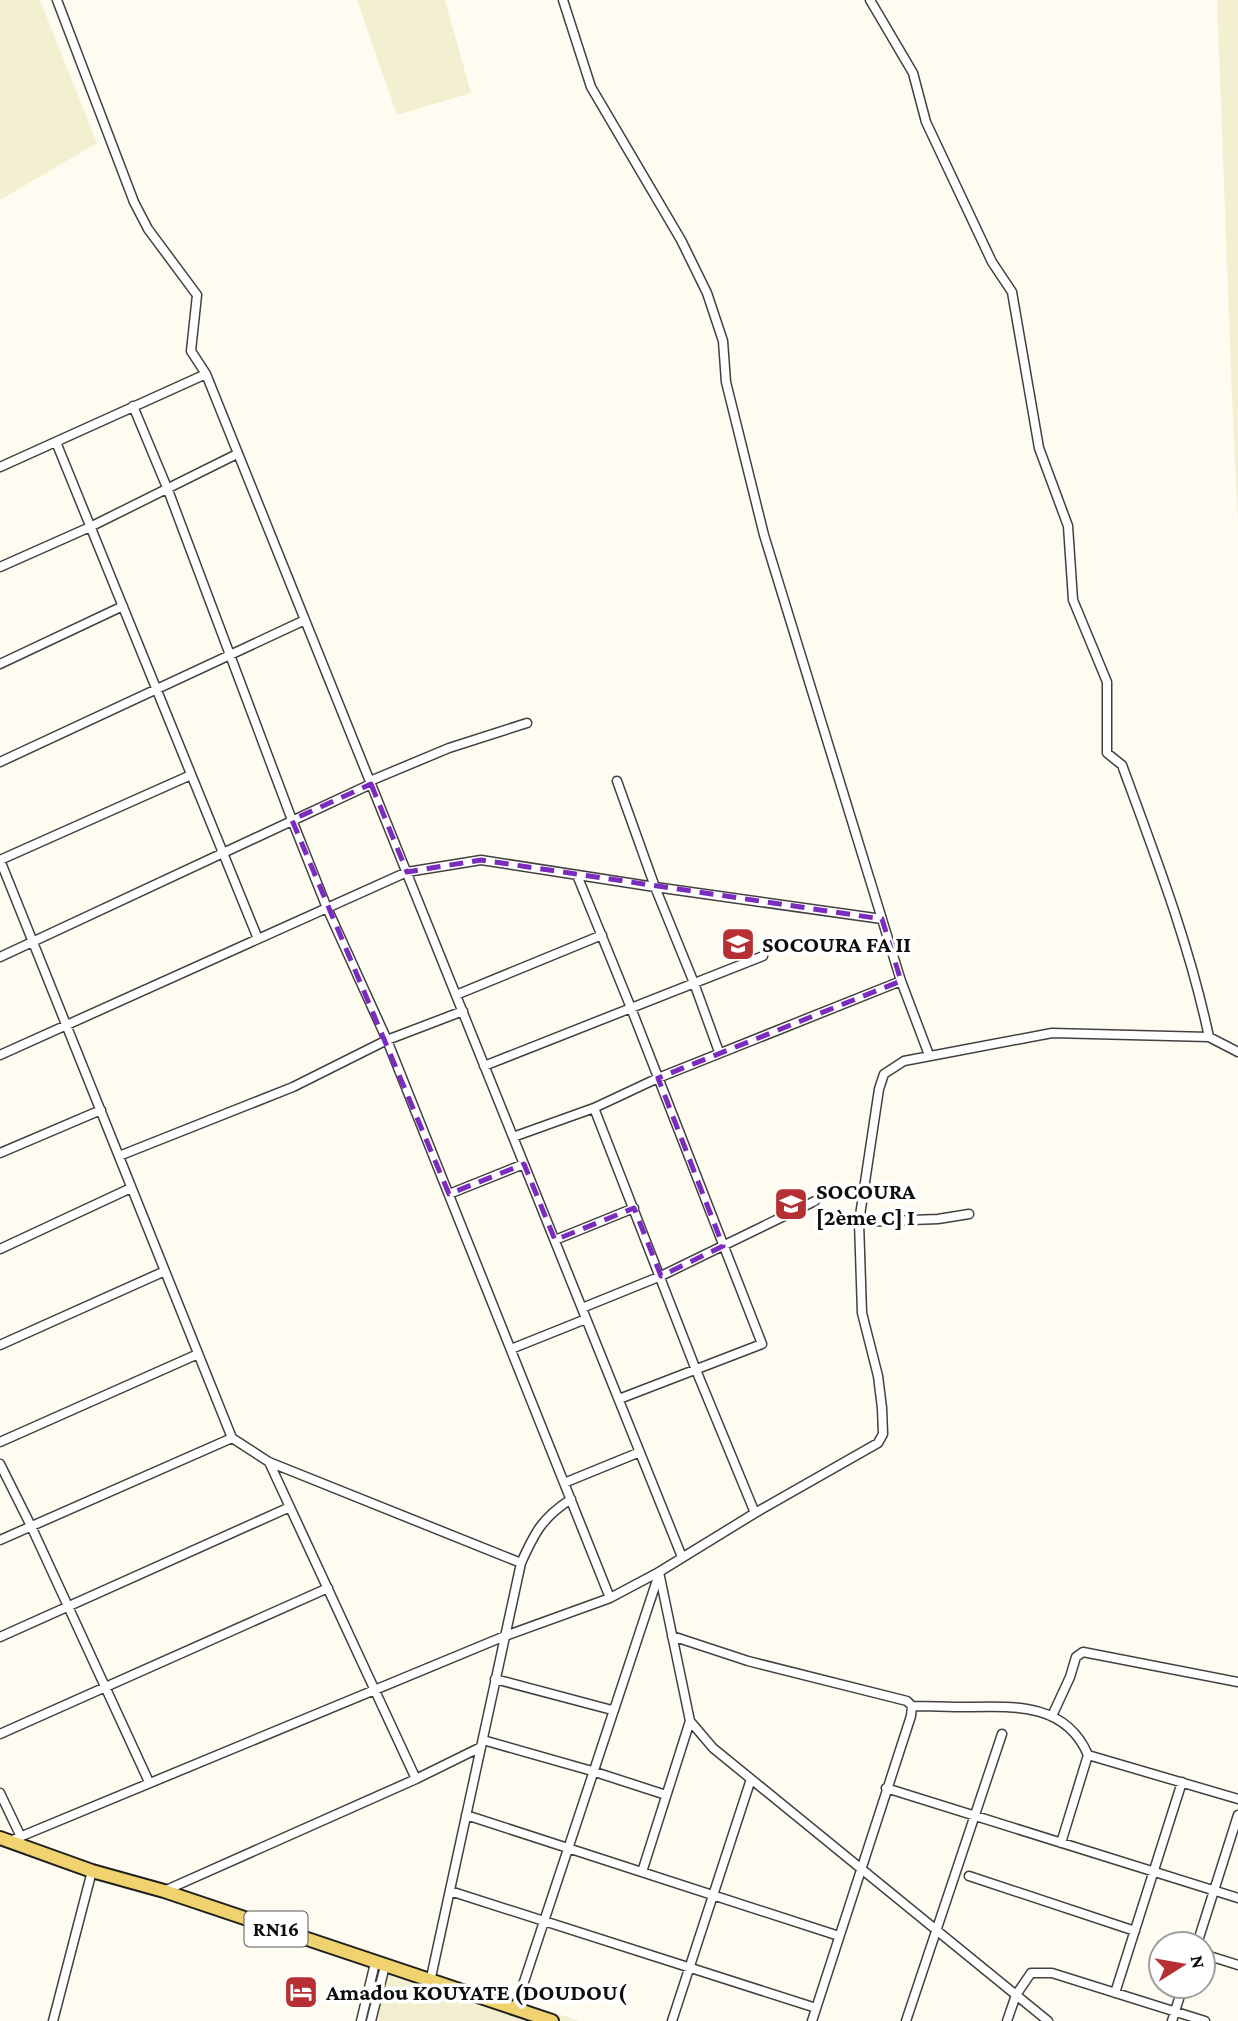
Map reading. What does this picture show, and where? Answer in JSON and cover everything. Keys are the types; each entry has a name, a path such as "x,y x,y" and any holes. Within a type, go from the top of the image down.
{"main road":[{"name":"RN16","path":"10,1839 92,1871 164,1891 552,2021"}],"street":[{"path":"57,0 134,202 148,229 197,295 191,351 206,374 682,1557"},
{"path":"563,0 591,87 681,240 707,293 723,341 726,382 764,535 901,981 929,1055"},
{"path":"870,0 913,73 926,122 992,262 1012,292 1039,448 1068,526 1073,600 1107,682 1107,753 1122,765 1179,921 1209,1037"},
{"path":"0,467 206,374"},
{"path":"133,406 168,490 327,908 387,1040 610,1598"},
{"path":"56,442 258,939"},
{"path":"0,567 168,490 237,454"},
{"path":"0,664 123,606"},
{"path":"0,762 305,620"},
{"path":"0,957 370,783 449,748 527,723"},
{"path":"191,775 0,860 232,1438 269,1462 521,1563"},
{"path":"617,780 719,1052"},
{"path":"0,1055 407,872 481,860 882,919"},
{"path":"577,875 762,1344 619,1399"},
{"path":"456,995 601,935"},
{"path":"484,1066 764,956"},
{"path":"513,1137 594,1108 719,1052 901,981"},
{"path":"119,1156 293,1087 387,1040 463,1011"},
{"path":"0,1793 10,1839 505,1636 610,1598 878,1443 884,1434 878,1376 862,1313 859,1222 878,1089 884,1074 904,1061 1062,1033 1209,1037 1238,1052"},
{"path":"594,1108 755,1513"},
{"path":"0,1153 101,1110"},
{"path":"449,1194 524,1164"},
{"path":"0,1249 131,1188"},
{"path":"582,1308 660,1276 815,1201"},
{"path":"555,1240 634,1208"},
{"path":"859,1222 938,1219 969,1214"},
{"path":"0,1345 165,1271"},
{"path":"511,1349 586,1319"},
{"path":"0,1442 198,1354"},
{"path":"0,1540 232,1438"},
{"path":"564,1483 640,1452"},
{"path":"269,1462 416,1779"},
{"path":"0,1464 149,1782"},
{"path":"430,1982 521,1563 537,1528 557,1508 571,1499"},
{"path":"0,1637 290,1507"},
{"path":"642,1872 690,1721 659,1572"},
{"path":"514,2009 659,1572"},
{"path":"0,1734 328,1588"},
{"path":"673,1636 748,1661 908,1701 912,1706 812,2021"},
{"path":"1052,1716 1070,1678 1076,1657 1083,1652 1238,1682"},
{"path":"495,1679 612,1710"},
{"path":"912,1706 1013,1705 1052,1716 1080,1737 1088,1755 1061,1843"},
{"path":"690,1721 713,1748 1048,2021"},
{"path":"906,2021 1002,1734"},
{"path":"164,1891 416,1779 482,1743 592,1770 667,1795"},
{"path":"1088,1755 1238,1799"},
{"path":"672,2021 751,1779"},
{"path":"1115,1993 1182,1782"},
{"path":"886,1788 1238,1898"},
{"path":"466,1815 839,1936"},
{"path":"1201,1930 1238,1815"},
{"path":"53,2021 92,1871"},
{"path":"969,1876 1135,1931"},
{"path":"450,1891 816,2008"},
{"path":"1217,1958 1238,1965"},
{"path":"361,2021 380,1965"},
{"path":"371,2021 380,1965"},
{"path":"1007,2021 1016,1994 1031,1973 1052,1973 1205,2021"},
{"path":"1172,2021 1179,2000"}],"highlighted area":[{"path":"371,784 407,872 481,860 882,919 901,981 658,1078 723,1246 661,1276 634,1208 555,1240 524,1164 449,1194 292,820"}],"shaded area":[{"path":"0,0 40,0 97,143 0,200"},
{"path":"357,0 445,0 471,93 397,115"},
{"path":"1217,0 1238,0 1238,525 1232,397"},
{"path":"383,1958 580,2021 367,2021"}],"place":[{"name":"SOCOURA FA II","path":"738,944"},
{"name":"SOCOURA [2ème C] I","path":"791,1204"},
{"name":"Amadou KOUYATE (DOUDOU(","path":"301,1992"}]}
